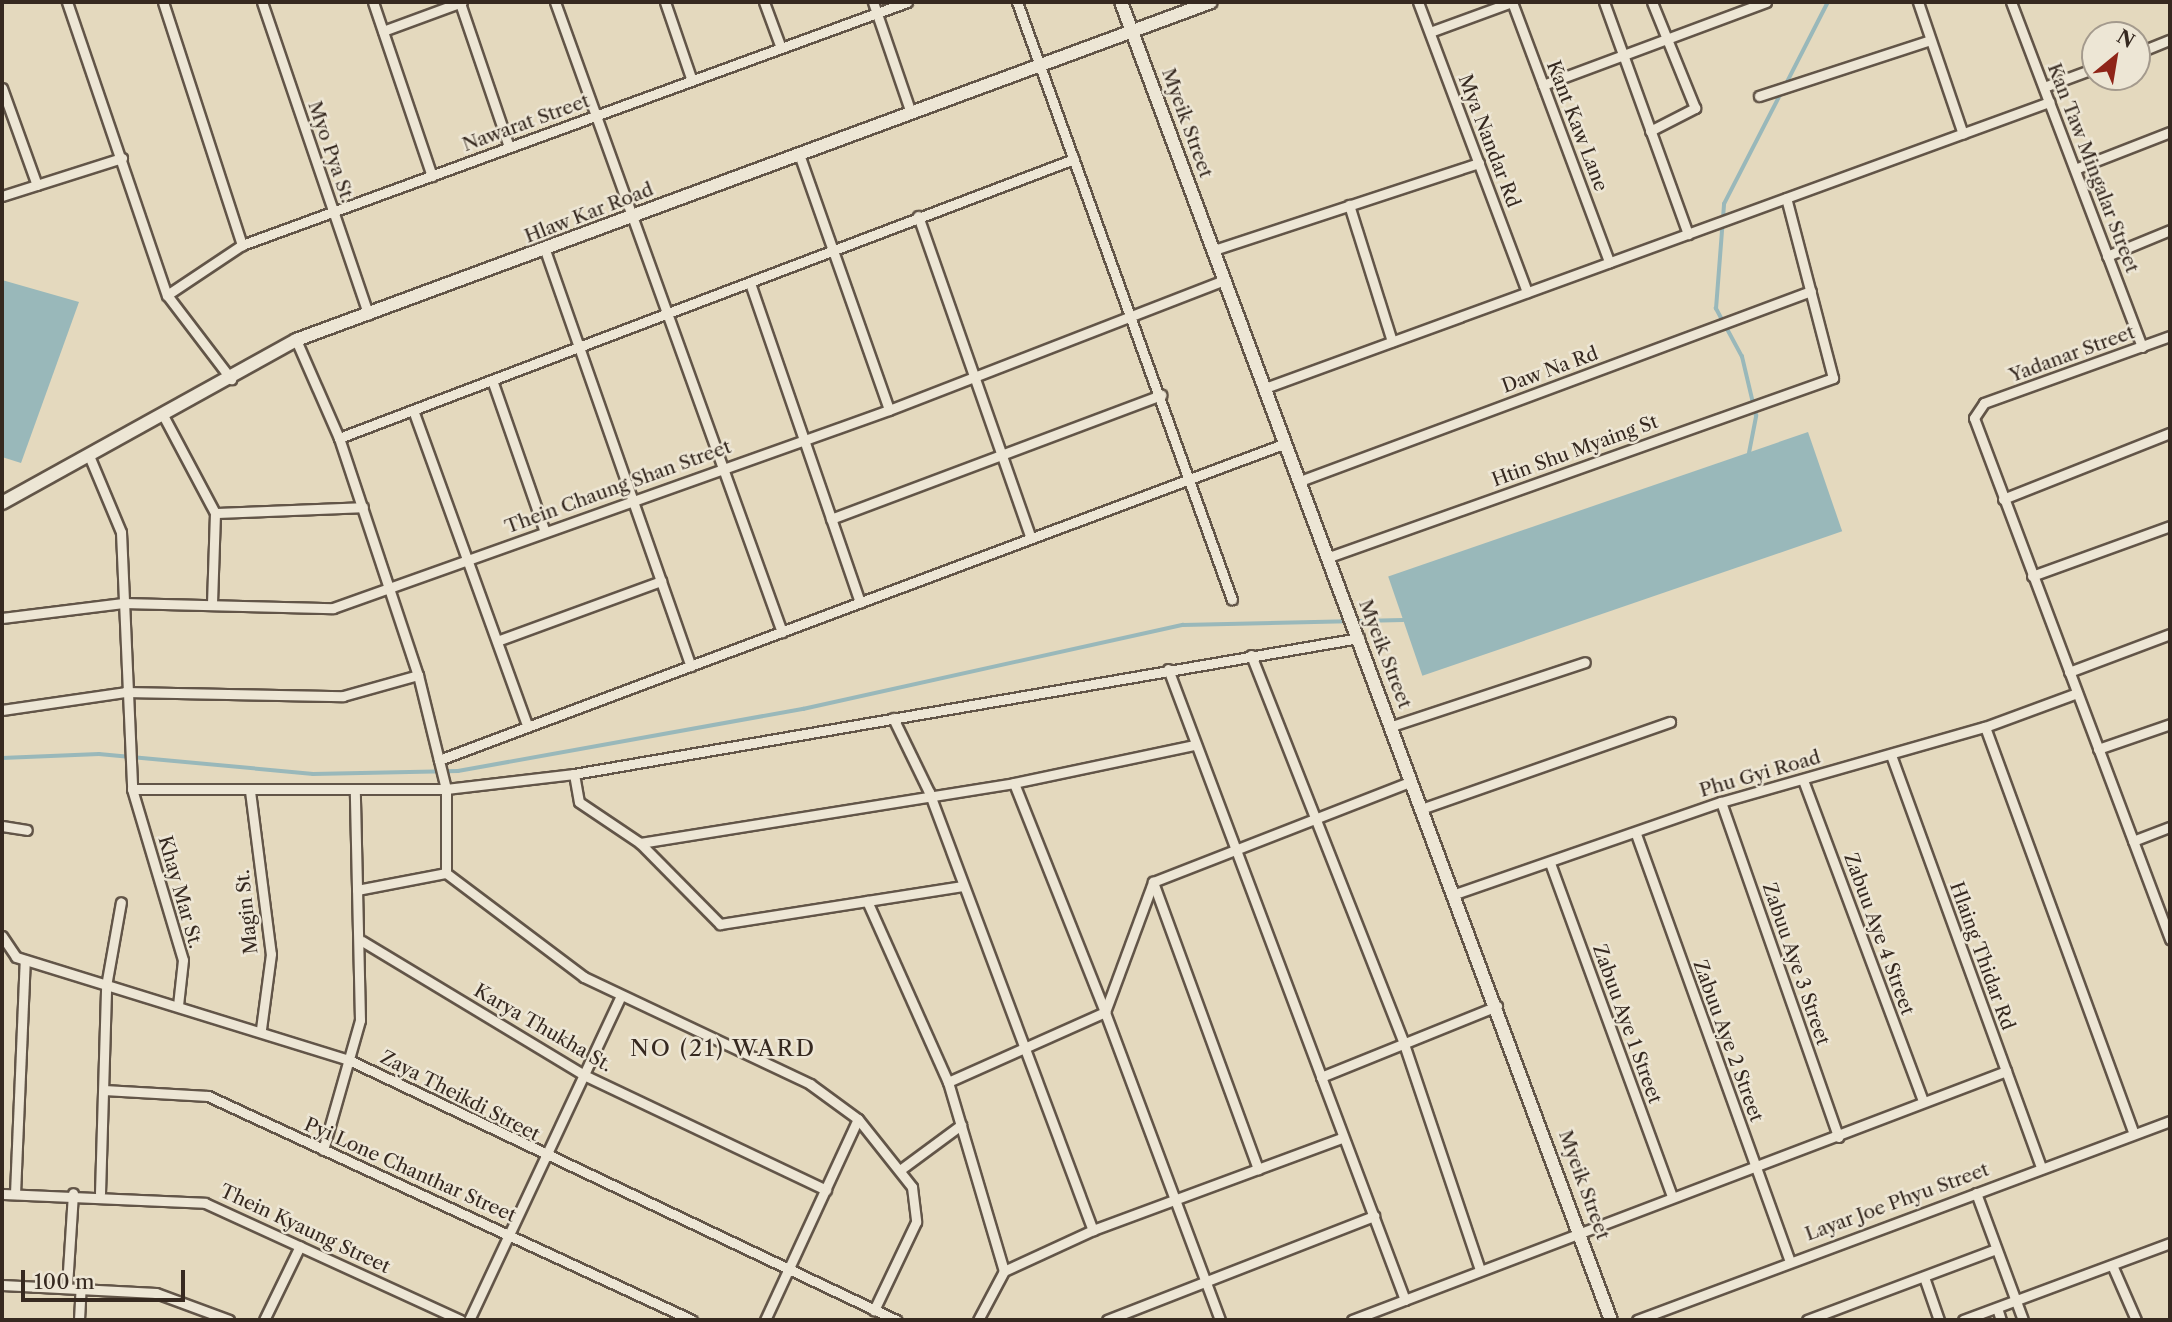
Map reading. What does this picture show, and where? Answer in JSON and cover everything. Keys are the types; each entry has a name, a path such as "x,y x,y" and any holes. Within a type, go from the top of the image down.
{"street":[{"path":"67,2 167,295 231,379"},
{"path":"163,2 242,245"},
{"name":"Myo Pya St.","path":"262,2 368,314"},
{"path":"373,2 432,176"},
{"path":"383,32 461,2 509,147"},
{"path":"555,2 629,218 782,632"},
{"path":"664,2 692,80"},
{"path":"764,2 780,48"},
{"path":"873,2 911,113"},
{"name":"Nawarat Street","path":"167,295 242,245 907,2"},
{"path":"1017,2 1191,478 1232,600"},
{"name":"Myeik Street","path":"1121,2 1392,726 1409,782 1455,894 1581,1231 1611,1320"},
{"name":"Hlaw Kar Road","path":"2,503 90,458 296,340 1211,2"},
{"name":"Mya Nandar Rd","path":"1418,2 1527,292"},
{"path":"1430,32 1512,2"},
{"name":"Kant Kaw Lane","path":"1512,2 1609,262"},
{"path":"1604,2 1688,234"},
{"path":"1650,131 1695,108 1652,2"},
{"path":"1543,85 1766,2"},
{"path":"1918,2 1963,134"},
{"name":"Kan Taw Mingalar Street","path":"2011,2 2141,347"},
{"path":"1759,96 1930,40"},
{"path":"2151,47 2170,40"},
{"path":"2044,87 2081,73"},
{"path":"2,88 37,185"},
{"path":"1265,387 2049,102"},
{"path":"2075,170 2170,132"},
{"path":"799,154 889,410"},
{"path":"2,196 122,158"},
{"path":"339,438 1074,159"},
{"path":"1214,250 1479,163"},
{"path":"1786,198 1811,291"},
{"path":"1349,205 1392,341"},
{"path":"918,216 1031,538"},
{"path":"2107,256 2170,230"},
{"path":"545,250 691,666"},
{"name":"Thein Chaung Shan Street","path":"2,618 123,603 333,608 889,410 1225,280"},
{"path":"750,283 860,603"},
{"name":"Htin Shu Myaing St","path":"1329,557 1833,378 1811,291"},
{"name":"Daw Na Rd","path":"1300,481 1811,291"},
{"name":"Yadanar Street","path":"2003,499 1974,418 1984,403 2170,336"},
{"path":"296,340 339,438 391,587 418,675 446,789 446,873"},
{"path":"492,380 545,532"},
{"path":"831,519 1161,395"},
{"path":"413,410 528,727"},
{"path":"164,416 215,513 212,604"},
{"path":"2170,433 2003,499 2133,841 2167,921 2170,939"},
{"path":"439,762 1286,443"},
{"name":"Khay Mar St.","path":"90,458 121,532 125,692 132,789 183,960 178,1005"},
{"path":"215,513 363,507"},
{"path":"2032,576 2170,526"},
{"path":"497,641 662,581"},
{"path":"2069,672 2170,634"},
{"path":"132,789 446,789 574,774 1359,638"},
{"path":"1251,655 1404,1044 1480,1270"},
{"path":"1392,726 1585,662"},
{"path":"1168,669 1405,1300"},
{"path":"2,710 125,692 321,698 418,675"},
{"name":"Phu Gyi Road","path":"1455,894 1636,834 1721,802 1985,727 2077,693"},
{"path":"893,718 929,792 1093,1230"},
{"path":"1421,809 1670,722"},
{"path":"2098,749 2170,724"},
{"path":"1985,727 2134,1134"},
{"path":"640,843 929,792 1014,783 1195,745"},
{"name":"Hlaing Thidar Rd","path":"1891,755 2041,1168"},
{"path":"574,774 579,802 640,843 720,924 963,886"},
{"name":"Zabuu Aye 4 Street","path":"1803,780 1923,1101"},
{"path":"1153,882 1238,852 1409,782"},
{"path":"1014,783 1105,1012 1220,1320"},
{"name":"Magin St.","path":"250,791 271,954 261,1029"},
{"path":"323,1150 360,1020 362,941 357,890 355,791"},
{"name":"Zabuu Aye 3 Street","path":"1721,802 1838,1137"},
{"path":"2,826 27,830"},
{"path":"2133,841 2170,827"},
{"name":"Zabuu Aye 2 Street","path":"1636,834 1789,1259"},
{"name":"Zabuu Aye 1 Street","path":"1550,863 1672,1197"},
{"path":"357,890 446,873 584,977 620,997 810,1084 858,1119 912,1187 916,1222 874,1310"},
{"path":"948,1082 1105,1012 1153,882"},
{"path":"1153,882 1258,1169"},
{"path":"867,901 948,1082 1004,1271"},
{"path":"100,1194 106,986 121,902"},
{"name":"Zaya Theikdi Street","path":"2,936 8,954 106,986 261,1029 349,1060 545,1158 896,1320"},
{"name":"Karya Thukha St.","path":"362,941 584,1075 826,1190"},
{"path":"15,1194 25,960"},
{"path":"469,1320 620,997"},
{"path":"1321,1077 1497,1006"},
{"path":"1352,1320 1754,1165 1838,1137 2006,1070"},
{"name":"Pyi Lone Chanthar Street","path":"104,1090 208,1096 692,1320"},
{"path":"765,1320 858,1119"},
{"name":"Layar Joe Phyu Street","path":"1637,1320 1789,1259 2170,1121"},
{"path":"900,1170 961,1125"},
{"path":"978,1320 1004,1271 1093,1230 1342,1138"},
{"path":"67,1286 73,1193"},
{"path":"1976,1193 2023,1320"},
{"name":"Thein Kyaung Street","path":"2,1194 100,1194 205,1203 461,1320"},
{"path":"1107,1320 1204,1279 1374,1216"},
{"path":"1963,1320 2170,1243"},
{"path":"264,1320 300,1246"},
{"path":"1807,1320 1996,1249"},
{"path":"2112,1265 2136,1320"},
{"path":"1924,1278 1939,1320"},
{"path":"2,1285 67,1286 156,1293 229,1320"},
{"path":"79,1320 81,1287"},
{"path":"1997,1308 2001,1320"}],"water":[{"path":"2,280 79,302 21,463 2,457"},
{"path":"1808,432 1842,531 1422,676 1388,577"}],"waterway":[{"path":"1786,84 1828,2"},
{"path":"1749,453 1756,416 1742,357 1716,309 1724,204 1782,91"},
{"path":"2,758 99,754 313,774 458,771 803,709 1183,625 1403,620"}],"district":[{"name":"NO (21) WARD","path":"723,1048"}]}
